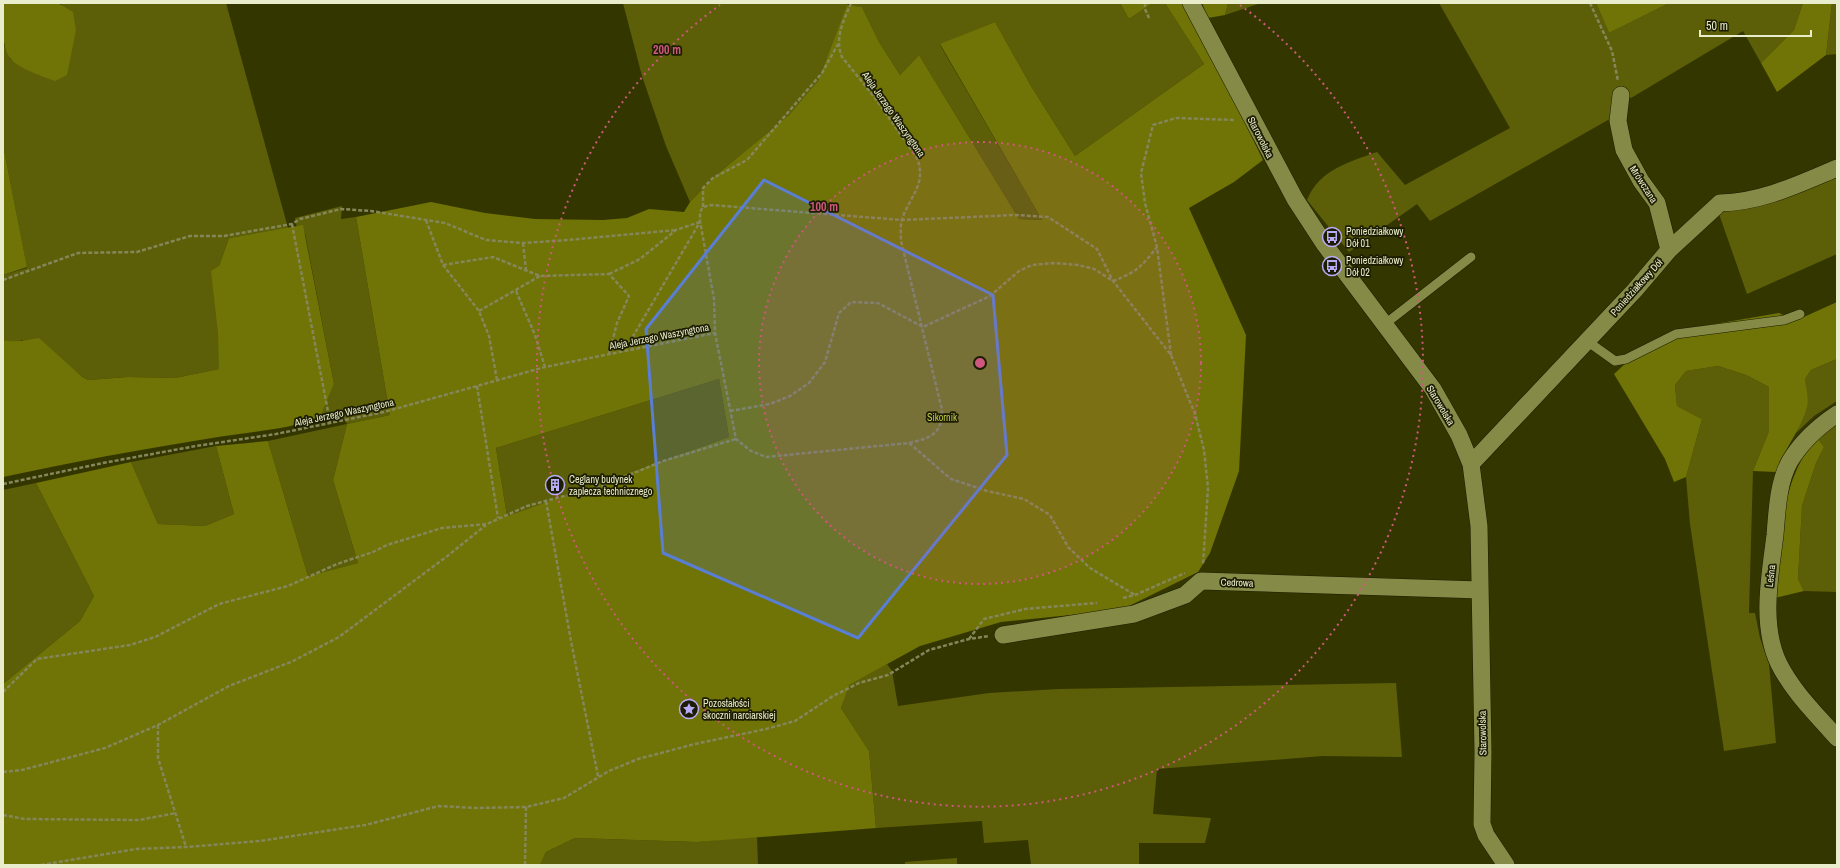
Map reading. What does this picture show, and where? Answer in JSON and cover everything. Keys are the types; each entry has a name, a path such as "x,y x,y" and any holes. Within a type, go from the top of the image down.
{"street":[{"name":"Starowolska","path":"1191,3 1253,123 1304,214 1433,389 1460,435 1471,464 1479,526 1483,752 1482,824 1486,835 1506,865"},
{"name":"Mrówczana","path":"1621,95 1618,121 1624,150 1641,180 1657,203 1669,250"},
{"name":"Poniedziałkowy Dół","path":"1471,464 1635,290 1669,250 1720,203 1739,202 1765,196 1837,168"},
{"name":"Leśna","path":"1837,414 1813,432 1800,446 1784,475 1776,520 1768,596 1770,630 1779,663 1792,686 1837,738"},
{"name":"Cedrowa","path":"1196,573 1480,590"},
{"path":"1003,635 1134,614 1185,595 1196,573"}],"lane":[{"path":"1385,324 1471,257"},
{"path":"1587,340 1615,361 1626,359 1676,334 1784,320 1800,314"}],"path":[{"path":"715,333 714,299 700,221 700,212 703,207 703,188 713,178 747,160 822,73 838,44 838,36 851,3"},
{"path":"1145,3 1145,8 1149,18"},
{"path":"1590,3 1612,51 1621,95"},
{"name":"Aleja Jerzego Waszyngtona","path":"3,484 53,472 196,446 276,434 397,409 545,367 715,333 736,440 751,451 766,457 909,443 928,438 937,432 942,422 942,410 901,241 902,220 921,177 921,168 917,158 875,98 842,57 838,44"},
{"path":"1120,599 1135,596 1196,573 1204,564 1208,488 1204,450 1195,414 1171,355 1157,247 1145,203 1141,173 1153,125 1176,118 1226,119 1253,123"},
{"path":"703,207 711,205 902,220 1015,215 1048,217 1097,250 1113,281 1171,355"},
{"path":"3,280 78,254 137,252 190,236 224,236 292,224 300,220 340,209 371,211 445,223 486,240 523,243 676,230 700,221"},
{"path":"426,220 443,265 478,310 489,336 497,380"},
{"path":"632,349 632,338 700,221"},
{"path":"292,224 330,422"},
{"path":"443,265 493,257 540,276 609,274 640,259 676,230"},
{"path":"523,243 526,270"},
{"path":"1113,281 1128,275 1142,266 1157,247"},
{"path":"730,411 770,404 790,396 809,383 825,362 839,313 851,302 878,303 923,327 990,296 1019,271 1032,265 1053,263 1078,265 1094,269 1113,281"},
{"path":"609,274 630,296 617,323 609,354"},
{"path":"478,310 516,291 540,276"},
{"path":"516,291 535,335 545,367"},
{"path":"477,386 498,518"},
{"path":"3,772 22,770 105,748 158,725 229,686 292,662 339,637 450,554 487,524 498,518 527,506 605,485 663,461 736,440"},
{"path":"909,443 951,478 986,492 1024,499 1050,515 1068,547 1090,568 1135,596"},
{"path":"546,501 571,641 598,776"},
{"path":"3,692 37,659 136,643 155,637 219,604 288,586 337,564 373,552 386,545 442,528 487,524"},
{"path":"1196,573 1204,564"},
{"path":"969,639 984,619 1025,609 1104,602"},
{"path":"41,865 136,849 186,847 260,841 365,825 439,806 477,808 526,807 564,798 598,776 638,759 695,744 766,729 795,720 833,696 859,683 888,675 929,650 969,639 983,637"},
{"path":"158,725 158,758 186,847"},
{"path":"525,865 526,807"},
{"path":"3,815 25,820 139,820 176,814"}],"highlighted area":[{"path":"764,180 993,295 1007,455 858,638 663,553 646,329"}],"shaded area":[{"path":"58,3 226,3 288,228 229,238 219,266 219,369 175,378 128,377 88,380 22,340 15,343 3,340 3,275 27,268 3,145 3,43 11,60 62,4"},
{"path":"623,3 848,3 818,81 789,115 715,176 690,202 666,146 642,76"},
{"path":"852,3 1120,3 1129,19 1153,3 1165,3 1204,64 1075,156 1031,86 995,22 940,45 1042,220 1019,219 919,55 900,75 879,42 862,7 851,6"},
{"path":"1228,3 1261,3 1225,15"},
{"path":"1439,3 1596,3 1609,33 1669,3 1803,3 1794,30 1761,63 1743,31 1631,98 1623,92 1615,116 1430,221 1417,204 1349,252 1307,200 1312,190 1327,174 1336,168 1377,152 1405,185 1510,128"},
{"path":"1832,3 1837,3 1837,54 1826,55"},
{"path":"1837,171 1837,254 1747,294 1719,214 1726,209"},
{"path":"342,206 341,219 356,217 390,415 347,424 341,414 320,418 334,384 305,233 298,234 295,218"},
{"path":"1837,359 1837,401 1814,416 1796,433 1807,406 1805,379 1811,370"},
{"path":"1718,366 1746,375 1769,387 1769,431 1753,471 1749,613 1755,613 1760,638 1769,664 1776,743 1724,751 1690,524 1686,477 1702,419 1677,406 1675,385 1686,371"},
{"path":"719,379 729,437 507,516 496,448"},
{"path":"347,424 333,480 358,563 308,576 268,441"},
{"path":"1837,424 1837,592 1804,591 1798,579 1802,506 1816,463 1824,447 1818,439"},
{"path":"216,446 234,514 205,526 158,524 131,462"},
{"path":"36,483 94,596 80,621 3,684 3,490"},
{"path":"887,664 892,671 898,706 989,693 1059,689 1396,683 1402,757 1323,756 1157,769 1153,814 1211,818 1205,843 1139,843 1139,865 1031,865 1028,840 984,843 982,821 876,828 869,751 841,708 848,685"},
{"path":"757,836 758,865 540,865 546,852 575,838 697,842"},
{"path":"957,858 957,865 905,865 905,862"}],"green space":[{"path":"3,3 58,3 73,12 76,30 67,75 55,81 15,63 9,56 5,47"},
{"path":"1120,3 1153,3 1129,19"},
{"name":"Sikornik","path":"1165,3 1187,3 1263,160 1234,182 1189,208 1246,335 1239,471 1210,553 1198,572 1121,610 1001,622 920,646 849,685 841,708 869,751 876,828 697,842 575,838 546,852 540,865 3,865 3,684 80,621 94,596 36,483 131,462 158,524 205,526 234,514 216,446 268,441 308,576 358,563 333,480 347,424 390,415 356,217 431,202 485,213 535,219 603,220 627,218 649,209 684,212 690,202 715,176 789,115 818,81 847,5 862,7 879,42 900,75 919,55 1019,219 1042,220 940,44 995,22 1031,86 1075,156 1204,64","holes":["719,379 729,437 507,516 496,448"]},
{"path":"1202,3 1228,3 1225,15 1208,18"},
{"path":"1596,3 1669,3 1609,33"},
{"path":"1803,3 1832,3 1826,55 1777,92 1761,63 1794,30"},
{"path":"3,145 27,267 3,275"},
{"path":"303,225 334,384 320,418 280,428 133,451 3,477 3,340 17,341 39,338 81,376 88,380 128,377 175,378 219,369 218,333 211,271 219,266 229,238"},
{"path":"1837,302 1837,359 1811,370 1805,379 1808,404 1801,424 1783,455 1776,472 1753,471 1769,431 1769,387 1746,375 1718,366 1686,371 1675,385 1677,406 1702,419 1686,477 1674,482 1665,459 1614,374 1640,350 1674,331 1779,313 1795,321"},
{"path":"1818,439 1824,447 1816,463 1802,506 1798,579 1804,591 1775,598 1783,515 1791,483 1806,453"}],"place":[{"name":"Poniedziałkowy Dół 01","path":"1332,237"},
{"name":"Poniedziałkowy Dół 02","path":"1332,266"},
{"name":"Ceglany budynek zaplecza technicznego","path":"555,485"},
{"name":"Pozostałości skoczni narciarskiej","path":"689,709"}]}
